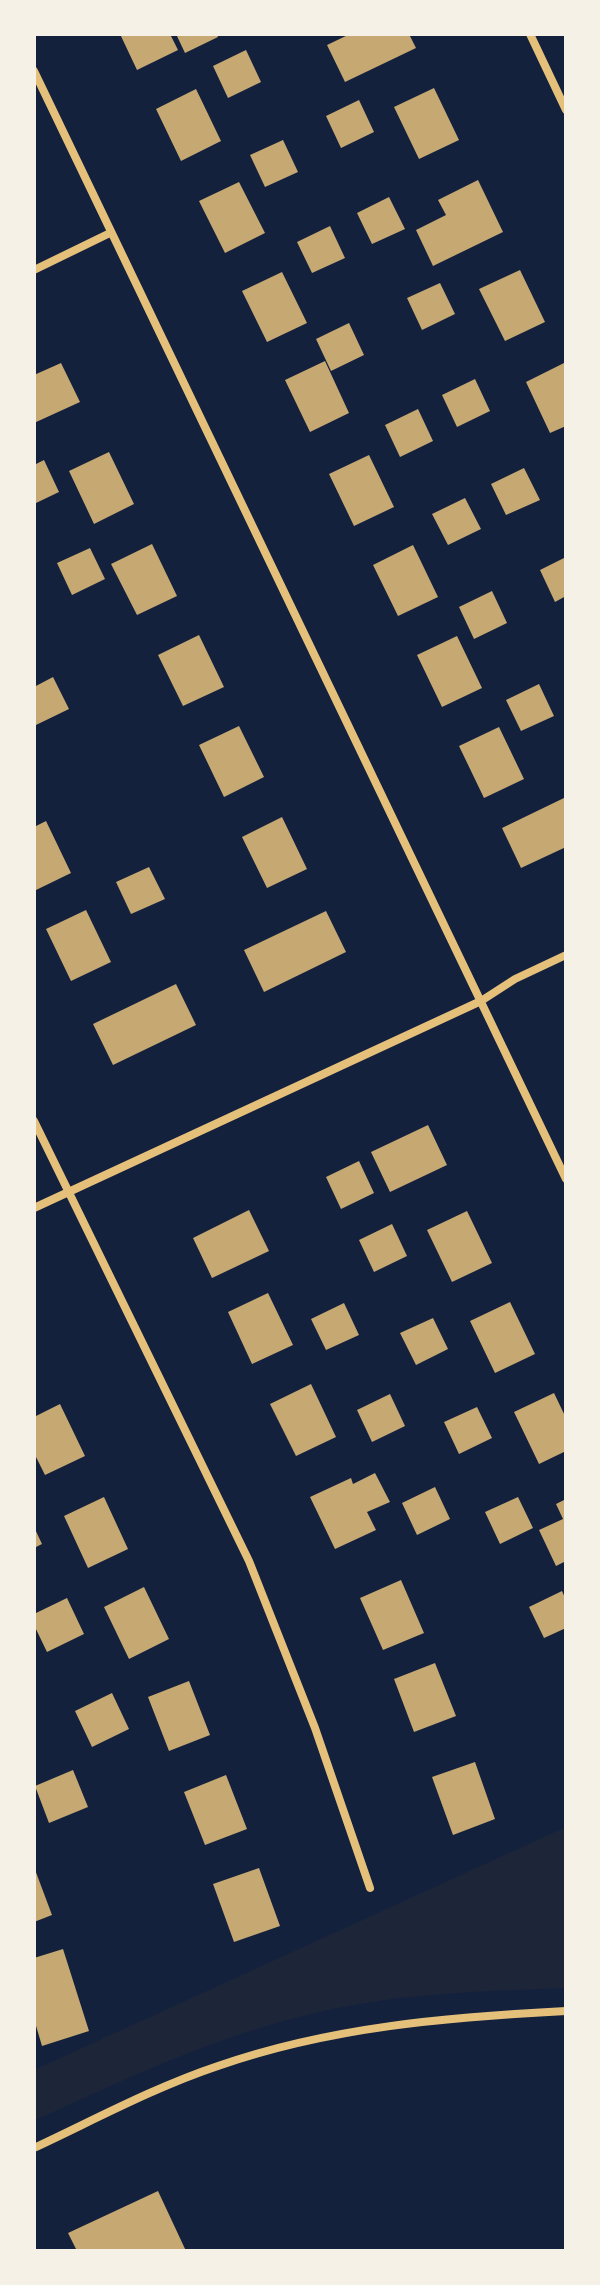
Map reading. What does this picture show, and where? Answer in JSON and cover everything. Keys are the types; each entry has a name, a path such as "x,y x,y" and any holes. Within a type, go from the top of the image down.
{"street":[{"path":"530,34 565,106"},
{"path":"34,71 566,1179"},
{"path":"34,270 110,233"},
{"path":"34,1208 481,1001 515,979 566,955"},
{"path":"34,1121 249,1561 315,1728 370,1888"},
{"path":"34,2148 191,2076 309,2039 381,2026 497,2014 566,2011"}],"shaded area":[{"path":"566,1827 566,1988 407,1997 312,2014 190,2052 34,2121 34,2070"}],"building":[{"path":"120,34 170,34 178,50 137,70"},
{"path":"176,34 217,34 218,37 185,53"},
{"path":"350,34 409,34 416,48 345,82 327,45"},
{"path":"246,50 261,82 228,98 213,66"},
{"path":"434,88 459,140 419,159 394,107"},
{"path":"196,89 221,141 181,161 156,109"},
{"path":"359,100 374,132 341,148 326,116"},
{"path":"283,140 298,172 265,187 250,155"},
{"path":"478,180 503,232 433,266 416,230 446,215 438,200"},
{"path":"239,182 265,233 225,253 199,201"},
{"path":"389,197 405,229 372,244 357,213"},
{"path":"330,226 345,258 312,273 297,242"},
{"path":"520,270 545,322 505,341 479,289"},
{"path":"282,272 307,323 267,342 242,291"},
{"path":"440,283 455,314 422,330 407,298"},
{"path":"349,323 364,355 331,371 316,339"},
{"path":"325,361 349,413 310,432 285,380"},
{"path":"566,362 566,426 550,433 526,382"},
{"path":"61,363 80,402 34,423 34,375"},
{"path":"475,379 490,411 457,427 442,395"},
{"path":"418,409 433,441 400,457 385,425"},
{"path":"109,452 134,504 94,524 69,471"},
{"path":"369,455 394,507 354,526 329,474"},
{"path":"44,460 59,492 34,504 34,465"},
{"path":"524,468 540,500 506,515 491,484"},
{"path":"465,498 481,529 448,545 432,514"},
{"path":"152,544 177,596 137,615 111,564"},
{"path":"413,545 438,597 398,616 373,565"},
{"path":"90,548 105,579 72,595 57,563"},
{"path":"566,557 566,596 555,602 540,570"},
{"path":"492,591 507,623 474,639 459,607"},
{"path":"199,635 224,687 183,706 158,655"},
{"path":"457,636 482,688 442,707 417,655"},
{"path":"53,677 69,709 36,725 34,687"},
{"path":"539,684 554,716 521,731 506,700"},
{"path":"239,726 264,777 224,797 199,745"},
{"path":"499,727 524,779 484,798 459,746"},
{"path":"566,797 566,847 521,868 502,828"},
{"path":"282,817 307,869 267,888 242,837"},
{"path":"46,821 71,873 34,891 34,827"},
{"path":"149,867 165,899 131,914 116,882"},
{"path":"86,910 111,962 71,981 46,929"},
{"path":"326,911 346,952 264,992 244,950"},
{"path":"176,984 196,1025 113,1065 93,1024"},
{"path":"428,1125 447,1165 390,1192 371,1152"},
{"path":"359,1161 374,1193 341,1209 326,1177"},
{"path":"249,1210 269,1251 212,1278 193,1238"},
{"path":"467,1211 492,1263 452,1282 427,1230"},
{"path":"392,1224 407,1256 374,1272 359,1240"},
{"path":"268,1293 293,1345 252,1364 228,1312"},
{"path":"510,1302 535,1354 495,1373 470,1321"},
{"path":"344,1303 359,1335 326,1350 311,1319"},
{"path":"433,1318 448,1349 416,1365 400,1333"},
{"path":"311,1384 336,1437 296,1456 270,1404"},
{"path":"554,1393 566,1418 566,1451 539,1464 514,1412"},
{"path":"390,1394 405,1426 372,1442 357,1410"},
{"path":"60,1404 85,1456 45,1475 34,1453 34,1417"},
{"path":"477,1407 492,1438 459,1454 444,1422"},
{"path":"375,1473 390,1502 367,1512 376,1530 335,1549 310,1497 351,1478 353,1484"},
{"path":"435,1487 450,1519 417,1535 402,1503"},
{"path":"104,1497 128,1549 88,1568 64,1516"},
{"path":"518,1497 533,1528 500,1544 485,1512"},
{"path":"566,1499 566,1561 556,1566 539,1530 563,1519 556,1504"},
{"path":"34,1527 42,1544 34,1548"},
{"path":"401,1580 424,1633 383,1650 360,1598"},
{"path":"144,1587 169,1639 129,1659 104,1607"},
{"path":"562,1591 566,1600 566,1628 544,1638 529,1607"},
{"path":"67,1598 84,1634 47,1652 34,1625 34,1614"},
{"path":"435,1663 456,1716 414,1732 394,1679"},
{"path":"189,1681 210,1735 169,1751 148,1697"},
{"path":"112,1693 129,1729 92,1747 75,1711"},
{"path":"475,1762 495,1819 453,1835 432,1777"},
{"path":"73,1770 88,1807 49,1823 35,1786"},
{"path":"226,1775 247,1829 205,1845 184,1792"},
{"path":"34,1867 52,1915 34,1922"},
{"path":"259,1868 280,1926 234,1942 213,1884"},
{"path":"63,1949 89,2031 42,2046 34,2019 34,1958"},
{"path":"158,2191 186,2251 77,2251 68,2233"}]}
